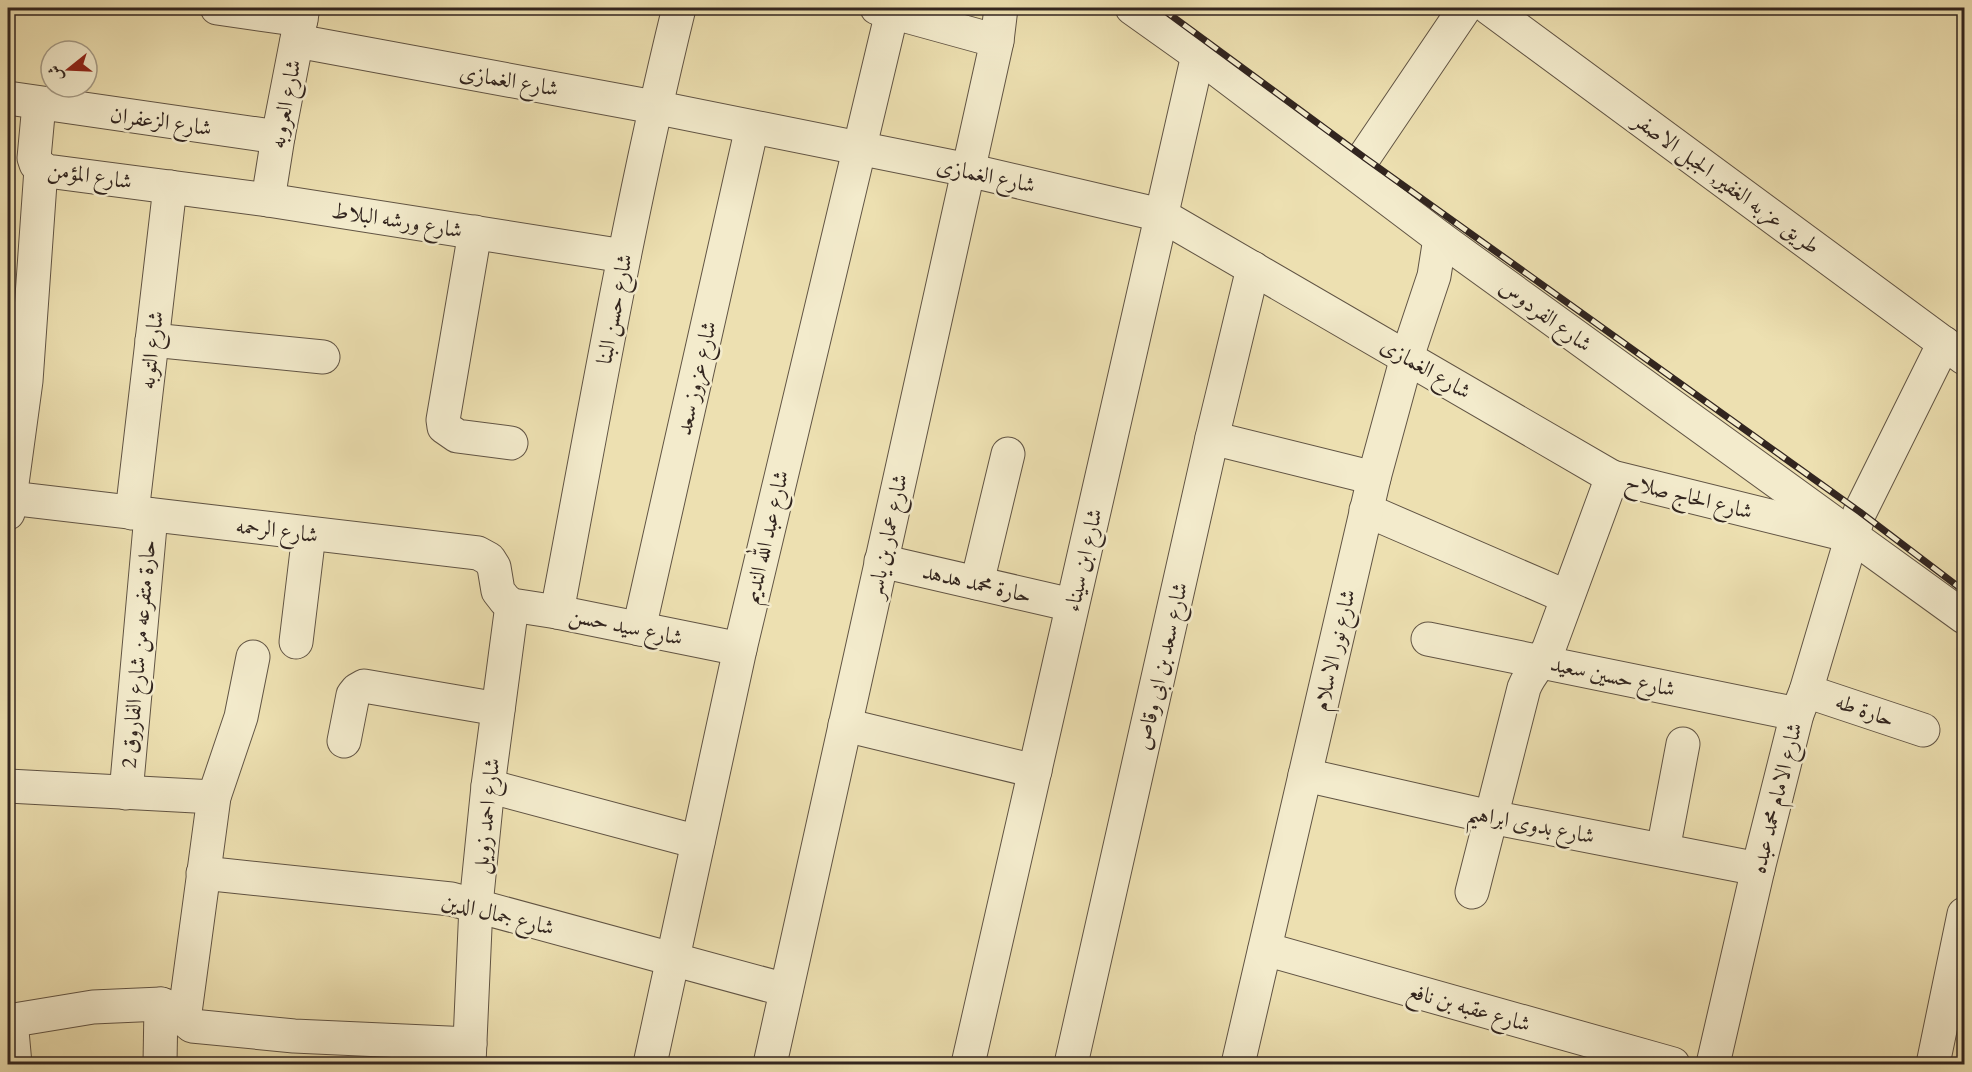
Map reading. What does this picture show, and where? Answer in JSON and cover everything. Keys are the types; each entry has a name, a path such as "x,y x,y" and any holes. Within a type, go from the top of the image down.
{"street":[{"name":"شارع الغمازى","path":"217,8 300,23 654,107 968,170 1161,215 1612,477"},
{"name":"شارع حسن البنا","path":"557,612 654,107 679,8"},
{"name":"شارع عمار بن ياسر","path":"770,1065 997,41 1001,8"},
{"name":"شارع الفردوس","path":"1132,8 1198,55 1440,238 1965,617"},
{"path":"1354,172 1465,8"},
{"name":"طريق عزبه الغفير, الجبل الاصفر","path":"1489,8 1954,351"},
{"path":"884,10 997,41"},
{"name":"شارع عبد الله النديم","path":"650,1065 740,649 859,149 884,10"},
{"name":"شارع العروبه","path":"268,200 300,23"},
{"name":"شارع ابن سيناء","path":"968,1065 1198,55"},
{"name":"شارع الزعفران","path":"8,98 278,137"},
{"name":"شارع المؤمن","path":"39,104 34,158 41,169 170,187"},
{"name":"شارع عزوز سعد","path":"639,629 752,127"},
{"path":"9,506 17,380 20,269 41,169"},
{"name":"شارع ورشه البلاط","path":"170,187 268,200 624,256"},
{"name":"شارع التوبه","path":"141,514 152,340 170,187"},
{"path":"475,232 443,420 444,427 457,436 511,443"},
{"name":"شارع نور الاسلام","path":"1238,1065 1366,510 1407,357 1434,276 1440,238"},
{"name":"شارع سعد بن ابى وقاص","path":"1071,1065 1212,438 1253,268"},
{"path":"152,340 322,357"},
{"name":"شارع الامام محمد عبده","path":"1713,1065 1758,869 1802,703 1860,512 1954,351"},
{"path":"1212,438 1374,478"},
{"path":"977,583 1008,454"},
{"name":"شارع الحاج صلاح","path":"1472,892 1524,688 1529,675 1543,662 1612,477 1852,536"},
{"name":"شارع الرحمه","path":"9,506 141,514 478,553 489,559 494,567 498,591 512,605"},
{"path":"1366,510 1567,597"},
{"name":"حارة متفرعه من شارع الفاروق 2","path":"126,793 141,514"},
{"path":"296,642 309,534"},
{"name":"حارة محمد هدهد","path":"881,561 1072,606"},
{"name":"شارع سيد حسن","path":"512,605 740,649"},
{"name":"شارع احمد زويل","path":"469,1054 476,905 488,786 512,605"},
{"name":"شارع حسين سعيد","path":"1428,639 1543,662 1802,703"},
{"path":"160,1065 203,873 214,797 241,717 253,657"},
{"path":"345,741 353,695 364,686 498,709"},
{"name":"حارة طه","path":"1802,703 1923,730"},
{"path":"845,725 1035,771"},
{"path":"1663,850 1683,744"},
{"name":"شارع بدوى ابراهيم","path":"1305,775 1491,817 1758,869"},
{"path":"8,786 214,797"},
{"path":"488,786 698,842"},
{"name":"شارع جمال الدين","path":"203,873 451,899 786,990"},
{"path":"1933,1065 1965,914"},
{"name":"شارع عقبه بن نافع","path":"1265,950 1673,1065"},
{"path":"15,1065 9,1020 93,1007 172,1012 192,1026 293,1050 469,1054"}],"railway":[{"path":"1161,8 1365,158 1860,512 1964,591"}]}
